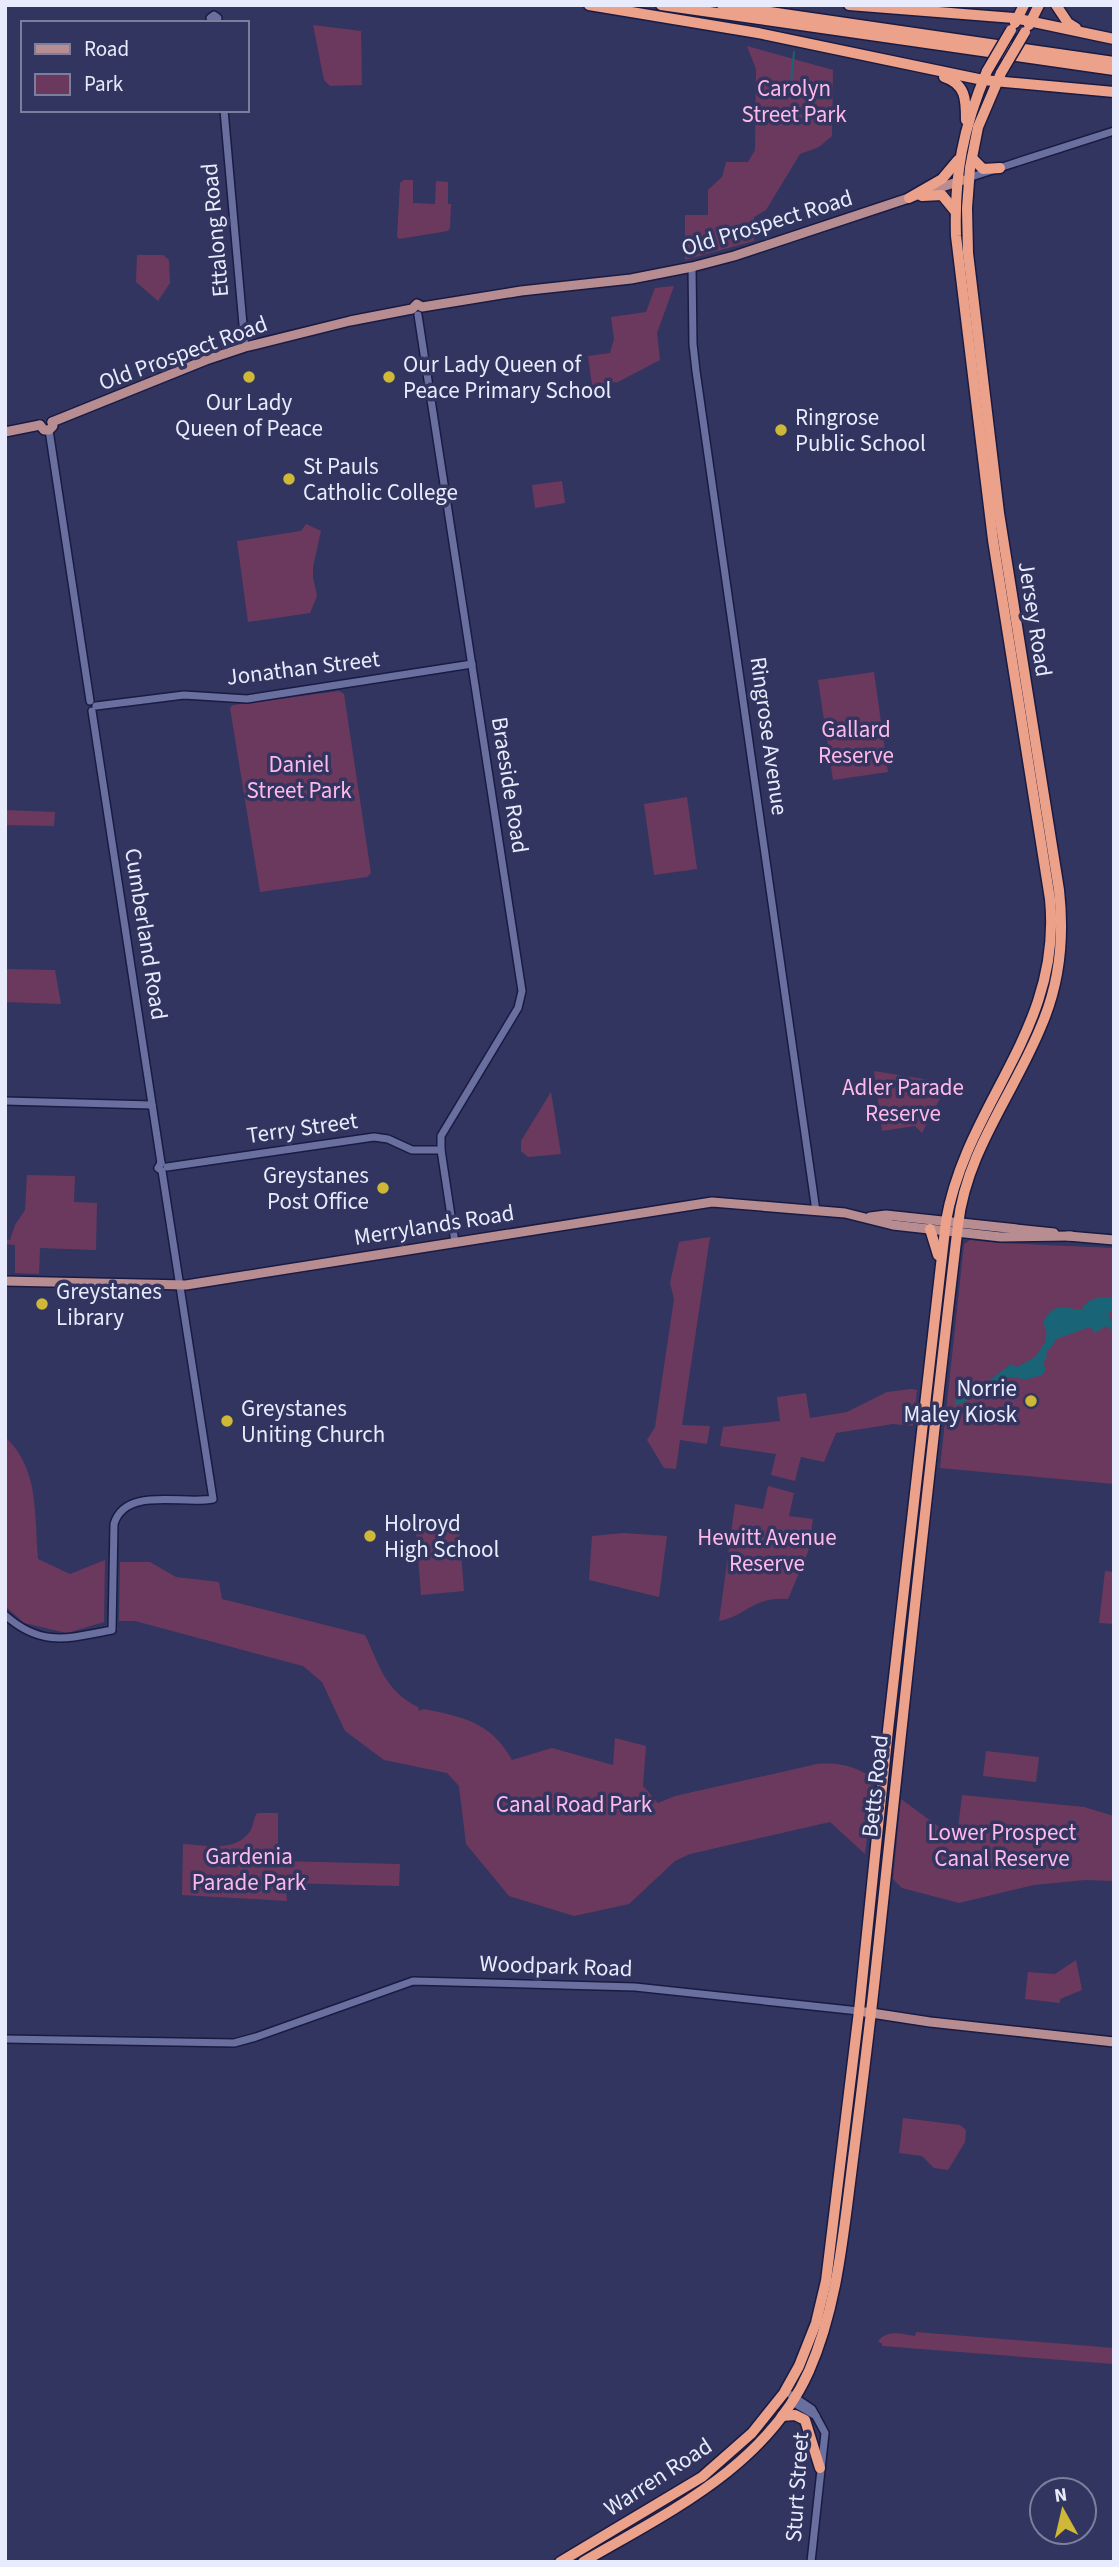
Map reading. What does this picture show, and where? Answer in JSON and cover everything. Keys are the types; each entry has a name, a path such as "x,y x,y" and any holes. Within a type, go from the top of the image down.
{"highway":[{"path":"589,5 985,76 1114,92"},
{"path":"661,5 1114,70"},
{"path":"722,5 1114,62"},
{"path":"849,5 1018,18 1114,38"},
{"name":"Jersey Road","path":"945,1226 951,1194 962,1162 1024,1039 1039,1004 1049,962 1051,929 1048,881 989,512 961,281 956,211 957,182 966,128 985,76 1024,5"},
{"name":"Jersey Road","path":"957,1227 971,1169 1038,1035 1049,1007 1057,972 1062,922 998,499 968,253 967,216 968,178 978,127 999,78 1039,5"},
{"path":"1056,5 1068,23 1102,36"},
{"path":"674,20 946,77 957,83 964,92 966,128"},
{"path":"909,198 942,179 960,158"},
{"path":"972,158 983,169 1000,168"},
{"path":"909,198 934,193 942,195 956,211"},
{"name":"Betts Road","path":"825,2310 945,1226"},
{"name":"Betts Road","path":"815,2342 841,2256 871,2013 930,1449 957,1227"},
{"path":"930,1229 936,1243 940,1269"},
{"name":"Warren Road","path":"560,2562 702,2477 752,2433 784,2393 815,2342"},
{"name":"Warren Road","path":"583,2562 701,2492 761,2443 794,2399 815,2342"},
{"path":"782,2416 795,2414 805,2420 820,2468"}],"main road":[{"name":"Old Prospect Road","path":"5,432 47,426 206,360 245,347 339,324 521,291 631,279 692,267 734,256 968,178"},
{"name":"Merrylands Road","path":"5,1281 180,1285 712,1202 816,1210 930,1229 945,1226"},
{"name":"Merrylands Road","path":"868,1217 886,1215 1027,1238 1071,1236 1114,1240"},
{"name":"Woodpark Road","path":"859,2011 1114,2042"},
{"name":"Sturt Street","path":"784,2393 794,2399"}],"street":[{"path":"214,5 214,20"},
{"name":"Ettalong Road","path":"224,112 245,347"},
{"name":"Old Prospect Road","path":"968,178 1114,131"},
{"name":"Ringrose Avenue","path":"692,267 696,372 816,1210"},
{"name":"Braeside Road","path":"417,310 522,994 518,1007 443,1130 441,1150 455,1242"},
{"name":"Cumberland Road","path":"5,1615 23,1630 57,1638 74,1639 112,1630 114,1524 124,1508 142,1500 213,1499 47,426"},
{"name":"Jonathan Street","path":"92,706 184,695 247,699 472,664"},
{"path":"5,1101 152,1105"},
{"name":"Terry Street","path":"163,1167 374,1137 388,1139 412,1150 441,1150"},
{"name":"Woodpark Road","path":"5,2039 234,2043 412,1981 623,1987 859,2011"},
{"name":"Sturt Street","path":"794,2399 812,2409 825,2433 811,2562"}],"green space":[{"path":"313,25 361,31 362,85 330,86 324,80"},
{"name":"Carolyn Street Park","path":"747,46 833,70 832,136 819,147 800,154 766,210 754,217 754,241 685,260 685,215 708,215 708,190 722,177 726,162 748,162 755,150 756,69"},
{"path":"413,180 413,203 435,204 436,181 448,182 448,204 451,204 448,231 399,239 397,237 400,183"},
{"path":"137,255 163,255 169,260 170,283 158,301 136,282"},
{"path":"674,286 657,333 660,360 618,382 592,385 588,356 610,353 614,339 611,317 646,312 655,288"},
{"path":"562,481 565,503 535,508 532,485"},
{"path":"306,524 321,531 313,567 317,596 310,613 248,622 237,541 301,531"},
{"name":"Gallard Reserve","path":"874,672 888,772 833,780 818,680"},
{"name":"Daniel Street Park","path":"339,691 344,694 371,873 367,877 260,892 230,708 233,705"},
{"path":"687,797 697,869 654,875 644,804"},
{"path":"5,810 55,812 54,826 5,825"},
{"path":"5,969 55,970 61,1004 5,1002"},
{"name":"Adler Parade Reserve","path":"874,1071 948,1083 922,1133 915,1126 882,1131"},
{"path":"551,1092 561,1154 528,1157 521,1151 521,1141"},
{"path":"27,1175 75,1176 74,1202 97,1203 96,1250 40,1248 39,1274 15,1273 15,1245 5,1244 5,1239 10,1240 15,1225 25,1210"},
{"path":"710,1237 682,1425 710,1426 707,1444 680,1440 676,1469 664,1468 647,1440 655,1427 674,1299 670,1283 679,1242"},
{"path":"970,1240 1114,1248 1114,1484 940,1468 964,1244"},
{"path":"917,1390 913,1426 893,1424 836,1433 824,1462 801,1457 795,1481 771,1475 776,1454 720,1446 723,1427 780,1421 777,1397 806,1393 810,1418 847,1412 887,1392"},
{"path":"5,1437 24,1463 30,1478 38,1559 70,1574 105,1560 104,1622 67,1633 24,1623 5,1606"},
{"name":"Hewitt Avenue Reserve","path":"768,1486 794,1493 789,1516 813,1519 808,1552 788,1599 766,1601 719,1621 735,1504 763,1509"},
{"path":"458,1516 464,1591 421,1595 415,1519"},
{"path":"624,1533 667,1536 659,1597 589,1580 592,1536"},
{"name":"Lower Prospect Canal Reserve","path":"120,1562 150,1562 176,1577 219,1582 222,1599 365,1635 385,1677 407,1701 418,1707 419,1711 424,1709 475,1723 495,1737 512,1760 552,1748 613,1765 615,1738 646,1746 643,1786 658,1803 675,1796 817,1764 840,1764 854,1768 874,1779 865,1854 830,1822 690,1854 675,1861 629,1904 574,1916 509,1896 466,1844 459,1786 447,1773 384,1760 345,1731 322,1682 303,1666 135,1621 119,1621"},
{"path":"1105,1571 1114,1572 1114,1624 1099,1623"},
{"path":"986,1751 1039,1757 1036,1782 983,1776"},
{"name":"Lower Prospect Canal Reserve","path":"962,1795 1084,1807 1114,1816 1114,1881 1085,1880 1034,1885 959,1903 902,1888 893,1879 901,1799 939,1827 958,1828"},
{"name":"Gardenia Parade Park","path":"257,1813 278,1813 278,1861 400,1864 399,1886 285,1883 287,1901 182,1895 183,1844 218,1846 242,1840 250,1832"},
{"path":"1076,1960 1082,1990 1060,1999 1060,2003 1025,1999 1028,1972 1055,1974"},
{"path":"903,2118 960,2125 966,2130 965,2142 948,2170 934,2168 922,2156 899,2153"},
{"path":"916,2332 1114,2348 1114,2364 882,2346 878,2341 886,2335 915,2336"}],"water":[{"path":"1106,1297 1114,1298 1114,1310 1108,1313 1110,1320 1114,1322 1114,1332 1106,1326 1095,1333 1091,1328 1087,1328 1058,1338 1046,1353 1047,1357 1043,1363 1046,1369 1042,1375 1024,1380 1006,1378 955,1405 955,1400 974,1392 1011,1364 1017,1367 1035,1357 1046,1341 1047,1333 1043,1322 1051,1311 1059,1307 1082,1310 1086,1303"}],"waterway":[{"path":"791,82 794,52"}],"place":[{"name":"Our Lady Queen of Peace","path":"249,377"},
{"name":"Our Lady Queen of Peace Primary School","path":"389,377"},
{"name":"Ringrose Public School","path":"781,430"},
{"name":"St Pauls Catholic College","path":"289,479"},
{"name":"Greystanes Post Office","path":"383,1188"},
{"name":"Greystanes Library","path":"42,1304"},
{"name":"Norrie Maley Kiosk","path":"1031,1401"},
{"name":"Greystanes Uniting Church","path":"227,1421"},
{"name":"Holroyd High School","path":"370,1536"}],"park label":[{"name":"Canal Road Park","path":"574,1804"}]}
